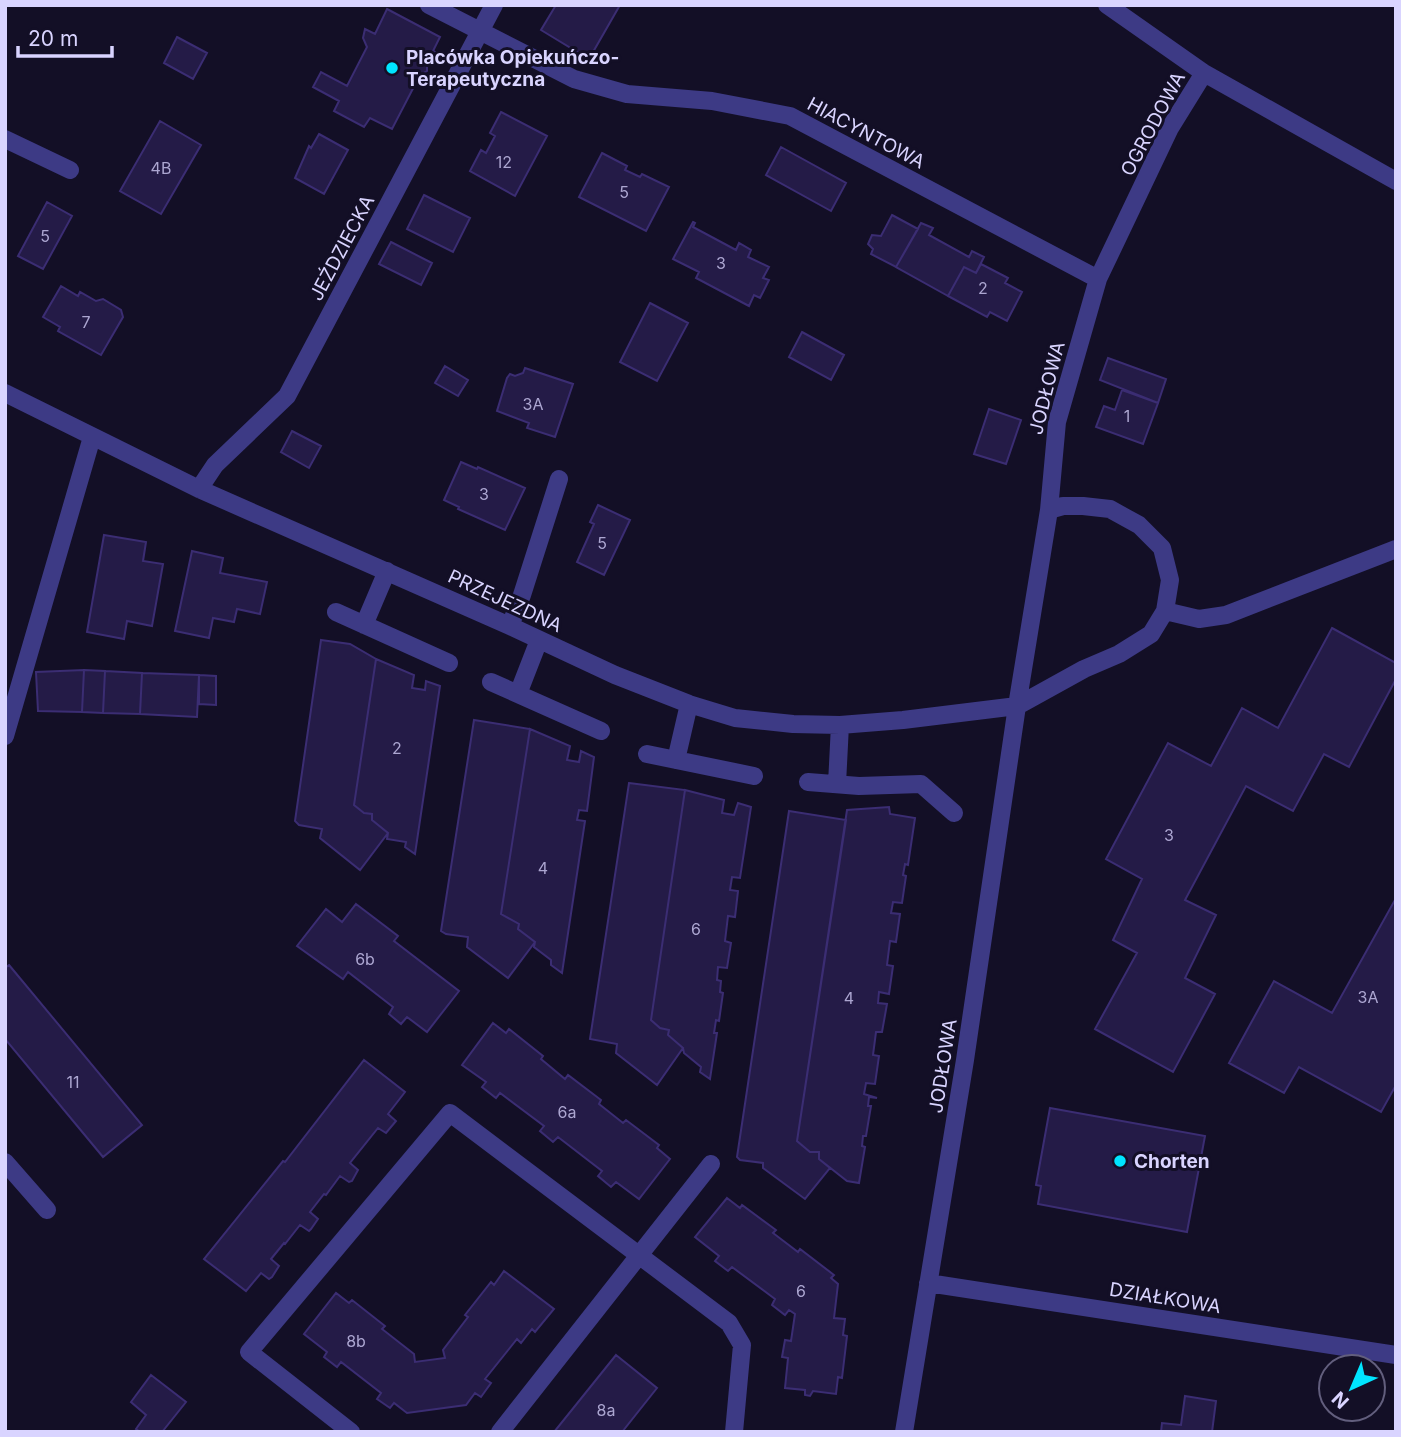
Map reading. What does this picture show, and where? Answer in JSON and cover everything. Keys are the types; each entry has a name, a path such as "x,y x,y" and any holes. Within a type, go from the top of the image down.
{"street":[{"name":"HIACYNTOWA","path":"429,5 573,79 627,94 712,101 790,116 1098,279"},
{"name":"JEŹDZIECKA","path":"199,489 215,465 287,396 494,5"},
{"path":"1107,5 1204,73"},
{"name":"OGRODOWA","path":"1098,279 1170,128 1204,73 1396,180"},
{"path":"5,139 70,170"},
{"name":"JODŁOWA","path":"904,1432 963,1073 1049,510 1057,422 1098,279"},
{"name":"PRZEJEZDNA","path":"5,393 199,489 510,626 615,676 689,704 735,718 840,725 1017,706"},
{"path":"5,736 92,437"},
{"path":"510,626 523,594 559,480"},
{"path":"1017,706 1084,669 1119,654 1150,634 1165,611 1170,580 1162,548 1139,525 1110,509 1073,506 1049,510"},
{"path":"1165,611 1199,619 1226,614 1396,549"},
{"path":"364,625 387,571"},
{"path":"336,612 449,663"},
{"path":"517,694 539,640"},
{"path":"491,682 601,731"},
{"path":"676,760 689,704"},
{"path":"836,784 840,725"},
{"path":"647,754 754,775"},
{"path":"808,782 859,786 921,784 954,813"},
{"path":"351,1432 250,1352 450,1114 729,1323 742,1345 734,1432"},
{"path":"5,1162 47,1210"},
{"path":"500,1432 710,1164"},
{"name":"DZIAŁKOWA","path":"928,1283 1396,1355"}],"building":[{"path":"556,5 620,5 589,59 541,30"},
{"name":"Placówka Opiekuńczo- Terapeutyczna","path":"387,9 440,37 433,51 437,53 438,60 427,63 427,71 420,75 392,129 370,118 364,127 334,111 339,101 313,87 321,72 347,86 367,47 363,38 365,29 375,34"},
{"path":"177,37 207,53 193,79 164,63"},
{"path":"501,112 547,136 515,196 470,171 481,150 486,153 495,136 490,133"},
{"path":"160,121 201,145 161,214 120,191"},
{"path":"319,134 348,150 324,194 295,178 309,146 311,148"},
{"path":"781,147 846,183 831,211 766,175"},
{"path":"602,153 627,166 625,170 640,177 642,174 669,187 646,231 579,197"},
{"path":"424,195 470,218 453,252 407,229"},
{"path":"47,202 72,216 43,269 18,256"},
{"path":"892,215 918,229 896,267 871,254 873,249 868,244 872,235 881,236"},
{"path":"693,222 693,227 736,250 739,243 751,250 748,257 769,267 763,278 769,280 760,298 754,295 749,306 696,278 699,272 673,259"},
{"path":"921,223 933,228 929,235 969,257 972,251 984,257 976,273 964,267 948,296 896,267"},
{"path":"391,242 432,263 421,285 379,264"},
{"path":"981,264 1008,278 1005,283 1022,292 1007,321 990,312 987,317 948,296 964,267 976,273"},
{"path":"61,286 78,296 80,292 96,301 103,299 121,310 123,317 101,355 58,331 60,327 43,317"},
{"path":"650,303 688,323 657,381 620,362"},
{"path":"802,332 844,355 831,380 789,357"},
{"path":"1108,358 1166,379 1158,403 1100,380"},
{"path":"445,366 468,380 458,396 435,383"},
{"path":"525,368 573,384 555,437 527,428 529,423 497,411 507,378 510,374 515,376 523,373"},
{"path":"1122,390 1158,403 1143,444 1096,427 1104,406 1115,410"},
{"path":"989,409 1021,420 1006,464 974,454"},
{"path":"292,431 321,446 309,468 281,452"},
{"path":"461,462 525,488 505,530 444,500"},
{"path":"598,505 630,520 604,575 577,562 594,524 590,522"},
{"path":"104,535 146,542 143,561 163,564 152,626 127,621 124,639 87,632"},
{"path":"192,551 223,558 220,573 267,582 260,614 237,609 234,622 213,618 209,638 175,631"},
{"path":"1332,628 1396,663 1396,679 1349,767 1324,754 1293,811 1246,786 1185,900 1216,915 1185,978 1215,994 1173,1072 1095,1029 1137,953 1113,940 1142,879 1106,859 1168,743 1211,766 1242,708 1278,728"},
{"path":"321,640 350,644 376,659 354,805 364,813 372,814 372,820 388,833 360,870 320,838 322,829 299,825 295,821"},
{"path":"376,659 414,675 412,688 425,690 426,681 440,686 415,854 405,847 406,842 387,839 388,833 372,820 372,814 364,813 354,805"},
{"path":"84,670 82,712 38,711 36,672"},
{"path":"84,670 105,671 103,713 82,712"},
{"path":"105,671 142,673 140,714 103,713"},
{"path":"142,673 199,675 197,717 140,714"},
{"path":"199,675 216,676 216,705 199,704"},
{"path":"474,720 530,729 501,914 519,924 518,929 535,942 508,978 467,947 468,937 441,931"},
{"path":"530,729 570,746 567,760 579,762 581,751 594,757 587,811 579,810 577,820 585,821 562,973 534,947 535,942 518,929 519,924 501,914"},
{"path":"629,783 685,790 651,1020 660,1028 669,1030 668,1035 683,1048 657,1085 616,1053 617,1044 590,1039"},
{"path":"685,790 724,800 722,813 734,815 738,803 751,807 740,878 732,877 730,890 738,891 735,917 728,916 725,941 731,943 727,968 718,967 717,980 721,981 720,992 723,993 719,1021 716,1020 714,1033 717,1033 710,1079 700,1072 701,1067 668,1035 669,1030 660,1028 651,1020"},
{"path":"889,807 890,814 915,818 908,865 905,864 903,875 906,876 902,903 893,902 891,913 900,914 896,942 890,941 887,965 893,966 889,994 879,992 878,1003 887,1004 882,1032 876,1032 873,1055 879,1056 875,1084 866,1083 864,1094 877,1098 869,1097 868,1106 871,1106 866,1136 863,1136 862,1146 865,1147 859,1183 847,1181 819,1159 819,1152 810,1152 797,1141 847,810"},
{"path":"789,811 846,820 797,1141 810,1152 819,1152 819,1159 830,1168 805,1199 763,1168 763,1163 740,1160 737,1157"},
{"path":"1396,898 1396,1085 1381,1112 1299,1067 1284,1093 1229,1063 1274,981 1332,1013"},
{"path":"356,904 398,936 394,941 459,991 427,1032 407,1017 401,1024 389,1014 393,1007 348,972 343,979 297,946 326,909 342,922"},
{"path":"9,965 142,1125 103,1157 5,1039 5,968"},
{"path":"493,1023 506,1033 509,1029 543,1056 541,1059 565,1079 568,1075 601,1100 599,1104 623,1123 626,1120 659,1145 657,1148 670,1159 639,1199 616,1182 611,1187 598,1176 602,1171 558,1137 553,1142 540,1131 544,1126 500,1093 496,1098 482,1087 486,1082 462,1065"},
{"path":"364,1060 405,1092 388,1114 396,1121 386,1133 378,1128 350,1163 358,1170 352,1181 340,1176 326,1195 324,1194 310,1212 318,1219 311,1229 309,1231 300,1225 271,1259 279,1266 272,1277 269,1279 261,1273 246,1291 204,1259 283,1161 285,1162"},
{"name":"Chorten","path":"1050,1108 1205,1136 1187,1232 1038,1204 1041,1186 1036,1185"},
{"path":"727,1198 740,1208 742,1205 776,1230 773,1233 798,1252 800,1249 834,1275 831,1278 838,1284 834,1318 845,1319 843,1335 847,1336 842,1378 838,1377 836,1394 813,1391 810,1396 805,1395 805,1390 785,1388 788,1358 782,1357 785,1340 791,1341 795,1314 789,1310 785,1315 772,1305 775,1299 732,1267 728,1271 715,1261 719,1256 695,1237"},
{"path":"504,1271 554,1309 535,1332 532,1329 521,1343 517,1339 485,1379 491,1383 481,1397 475,1393 466,1405 407,1413 394,1403 390,1408 377,1399 381,1393 341,1362 337,1367 324,1357 327,1352 304,1334 336,1293 349,1303 352,1300 385,1326 382,1329 414,1354 415,1362 445,1358 443,1350 468,1317 465,1315 491,1282 494,1285"},
{"path":"616,1355 657,1388 622,1432 554,1432"},
{"path":"151,1375 186,1402 162,1432 140,1432 136,1429 146,1415 131,1402"},
{"path":"1185,1396 1216,1401 1212,1432 1161,1432 1162,1423 1181,1425"}],"place":[{"name":"Placówka Opiekuńczo- Terapeutyczna","path":"392,68"},
{"name":"Chorten","path":"1120,1161"}]}
